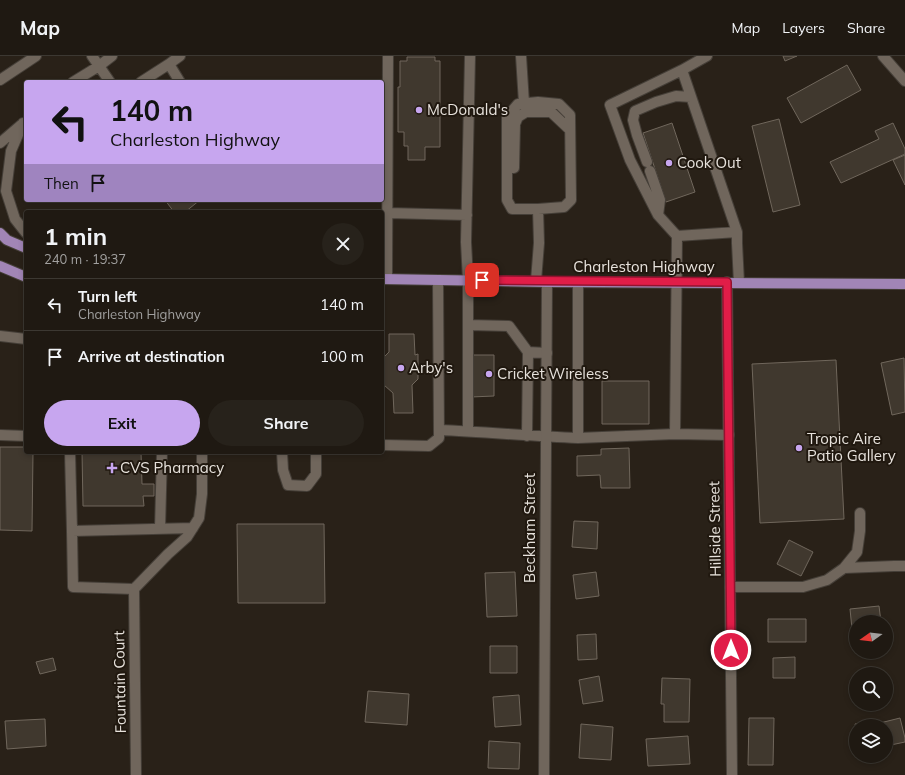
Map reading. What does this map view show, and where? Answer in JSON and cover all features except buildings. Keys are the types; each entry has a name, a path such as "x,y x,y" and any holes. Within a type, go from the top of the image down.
{"main road":[{"path":"0,233 7,240 24,247"},
{"path":"0,266 24,276"},
{"name":"Charleston Highway","path":"385,279 547,282 905,284"}],"street":[{"path":"0,80 36,56"},
{"path":"92,56 109,80"},
{"path":"76,80 112,56"},
{"path":"145,80 180,56"},
{"path":"385,279 388,213 388,56"},
{"path":"468,431 468,280 466,242 470,56"},
{"path":"521,56 524,103"},
{"path":"675,434 677,236 658,215 630,160 610,106 707,56"},
{"path":"884,57 905,81"},
{"path":"168,64 179,80"},
{"path":"682,70 737,232 740,283"},
{"path":"658,215 660,200 637,135 633,120 635,111 656,102 676,96 691,97"},
{"path":"538,102 559,104 570,115 569,129 571,200 564,207 512,209 507,200 507,117 518,104 538,102"},
{"path":"507,200 512,191 514,124 518,117 526,112 551,112 569,129"},
{"path":"0,143 24,123"},
{"path":"24,124 11,151 6,191 15,219 24,230"},
{"path":"536,281 539,243 538,209"},
{"path":"388,213 467,215"},
{"path":"677,236 737,232"},
{"path":"384,445 429,446 439,438 438,280"},
{"name":"Beckham Street","path":"544,775 547,282"},
{"path":"578,282 578,438"},
{"name":"Hillside Street","path":"727,282 732,775"},
{"path":"468,325 509,326 528,352 527,436"},
{"path":"0,336 24,339"},
{"path":"528,352 547,353"},
{"path":"439,430 578,438 675,434 729,436"},
{"path":"0,435 24,436"},
{"path":"70,454 73,587 134,589 168,554 187,538 199,518 202,494 202,454"},
{"path":"160,529 162,454"},
{"path":"282,454 283,470 288,485 307,486 316,474 316,454"},
{"path":"730,587 803,587 827,580 844,568 857,552 860,531 860,513"},
{"path":"72,531 193,528"},
{"path":"844,568 905,566"},
{"name":"Fountain Court","path":"134,589 136,775"}],"place":[{"name":"McDonald's","path":"419,110"},
{"name":"Cook Out","path":"669,163"},
{"name":"Arby's","path":"401,368"},
{"name":"Cricket Wireless","path":"489,374"},
{"name":"Tropic Aire Patio Gallery","path":"799,448"},
{"name":"CVS Pharmacy","path":"112,468"}],"route":[{"path":"482,280 578,282 727,282 731,650"}]}
